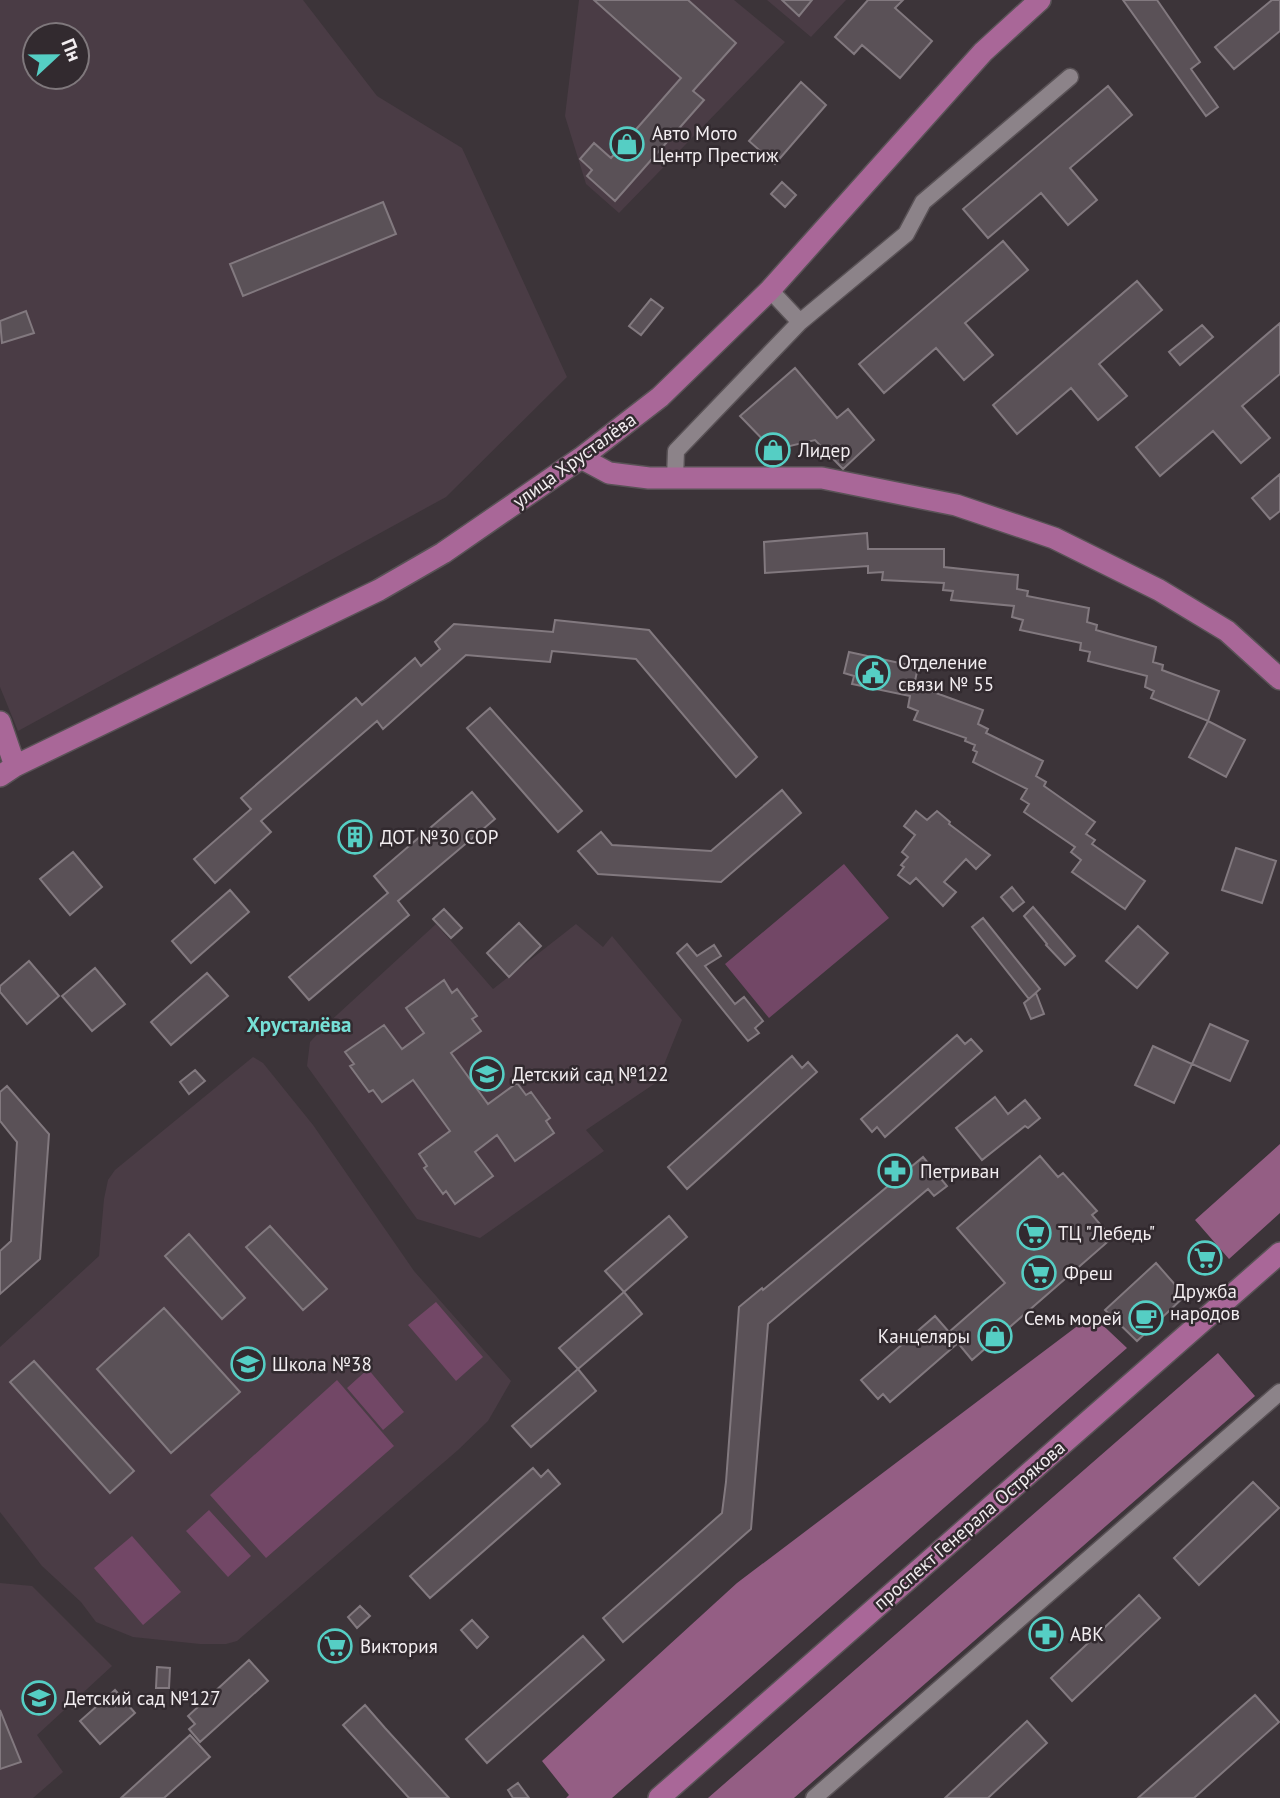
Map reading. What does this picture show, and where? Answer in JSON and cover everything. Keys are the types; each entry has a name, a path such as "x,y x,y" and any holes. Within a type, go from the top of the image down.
{"main road":[{"name":"улица Хрусталёва","path":"8,771 379,590 443,553 581,458 660,397 770,290 983,52 1040,0"},
{"path":"581,458 609,473 649,478 822,478 956,505 1055,538 1159,590 1227,631 1280,679"},
{"path":"0,722 8,771"},
{"name":"проспект Генерала Острякова","path":"659,1798 1280,1253"}],"street":[{"path":"675,478 676,451 800,322 906,234 923,202 1069,77"},
{"path":"770,290 800,322"},
{"path":"814,1798 1280,1392"}],"shaded area":[{"path":"0,0 303,0 377,96 462,148 567,377 446,497 18,731 0,687"},
{"path":"579,0 734,0 785,42 619,213 586,184 565,116"},
{"path":"767,0 846,0 811,37"},
{"path":"844,864 889,918 769,1018 725,964"},
{"name":"Детский сад №122","path":"436,924 493,989 576,924 603,947 612,936 682,1020 657,1082 586,1130 604,1151 480,1238 417,1219 307,1066 310,1042"},
{"name":"Школа №38","path":"253,1057 263,1063 313,1125 414,1271 511,1381 488,1421 458,1450 237,1641 226,1644 200,1644 133,1637 96,1622 81,1602 42,1566 0,1512 0,1347 99,1256 104,1199 108,1180 115,1170"},
{"path":"1280,1144 1280,1213 1229,1259 1195,1220"},
{"path":"436,1302 483,1357 456,1381 408,1325"},
{"path":"1092,1315 1127,1348 612,1798 566,1798 569,1795 542,1761 737,1583"},
{"path":"1218,1353 1255,1396 794,1798 708,1798"},
{"path":"368,1369 404,1412 383,1430 347,1388"},
{"path":"337,1380 394,1446 266,1558 210,1495"},
{"path":"209,1510 251,1556 228,1577 186,1531"},
{"path":"132,1536 181,1592 143,1625 94,1568"},
{"name":"Детский сад №127","path":"0,1583 32,1586 112,1666 37,1735 63,1772 33,1798 0,1798"}],"building":[{"path":"594,0 688,0 736,43 693,91 704,100 615,201 587,176 592,170 580,159 594,143 611,158 681,78"},
{"path":"782,0 812,0 799,16"},
{"path":"868,0 903,0 895,8 932,41 900,78 862,45 854,54 835,37"},
{"path":"1123,0 1157,0 1200,62 1191,69 1218,107 1206,116"},
{"path":"1272,0 1280,0 1280,31 1234,69 1215,47"},
{"path":"801,82 826,105 775,164 749,141"},
{"path":"1108,86 1132,115 1070,168 1097,200 1068,225 1041,193 988,238 963,209"},
{"path":"782,182 796,195 785,207 771,194"},
{"path":"383,202 396,234 243,296 230,264"},
{"path":"1003,241 1028,270 965,323 993,355 964,380 936,348 884,393 859,364"},
{"path":"1137,281 1162,310 1099,364 1127,396 1098,420 1071,388 1017,434 993,405"},
{"path":"651,299 663,308 641,335 629,326"},
{"path":"26,311 34,333 2,343 0,321"},
{"path":"1280,323 1280,374 1242,406 1270,438 1241,463 1213,431 1160,476 1136,447"},
{"path":"1202,325 1213,337 1180,365 1169,352"},
{"path":"795,368 837,418 848,409 874,440 843,469 815,440 773,450 740,416"},
{"path":"1280,474 1280,511 1270,519 1252,498"},
{"path":"867,533 868,549 944,549 944,567 1018,575 1017,589 1028,591 1027,596 1089,608 1087,622 1097,625 1096,630 1156,647 1153,662 1163,665 1162,670 1219,691 1208,721 1151,698 1154,691 1145,687 1147,676 1088,661 1090,652 1080,650 1081,643 1020,630 1023,620 1012,617 1014,606 951,600 953,591 943,590 944,583 882,580 883,572 868,573 868,566 765,573 764,542"},
{"path":"555,620 649,630 757,757 736,777 636,659 552,651 550,662 466,655 383,729 377,721 261,821 271,832 215,883 194,859 251,809 241,798 356,698 362,705 415,658 421,666 440,649 435,642 454,624 553,632"},
{"path":"849,652 918,667 915,681 926,685 925,689 983,710 978,724 988,729 986,733 1043,761 1036,776 1046,782 1044,786 1095,822 1086,834 1095,840 1092,844 1145,881 1125,909 1072,872 1081,860 1071,852 1075,847 1024,812 1029,804 1021,799 1027,789 973,762 977,752 973,750 975,745 965,741 966,738 914,720 918,711 908,707 910,696 852,684 854,676 844,673"},
{"path":"490,708 582,811 558,832 467,728"},
{"path":"1208,721 1245,740 1226,777 1189,757"},
{"path":"782,790 801,813 721,882 598,874 578,851 601,832 612,845 711,851"},
{"path":"472,792 495,819 398,901 409,915 309,1000 289,977 388,893 374,876"},
{"path":"916,811 927,820 937,811 949,824 990,855 976,869 966,859 944,882 956,892 943,906 916,878 910,884 898,875 904,867 901,865 908,857 902,852 915,835 904,826"},
{"name":"ДОТ №30 СОР","path":"355,828 363,831 366,839 363,847 355,850 347,847 344,839 347,831"},
{"path":"1236,848 1276,861 1262,903 1222,890"},
{"path":"73,852 102,887 70,915 40,879"},
{"path":"1012,887 1024,902 1013,911 1001,897"},
{"path":"230,890 249,912 191,963 172,941"},
{"path":"1033,907 1075,956 1065,965 1024,916"},
{"path":"444,909 462,928 451,938 433,919"},
{"path":"983,918 1040,989 1029,999 972,927"},
{"path":"519,923 541,946 509,977 487,953"},
{"path":"1138,926 1168,953 1137,988 1106,961"},
{"path":"687,944 697,956 714,945 721,956 705,966 735,1004 744,997 763,1021 755,1028 759,1033 748,1041 677,953"},
{"path":"29,961 59,996 27,1024 0,992 0,986"},
{"path":"95,968 125,1004 92,1031 62,996"},
{"path":"207,973 228,996 171,1045 151,1022"},
{"path":"444,980 452,993 457,989 477,1016 472,1019 481,1031 451,1053 488,1104 517,1083 526,1095 531,1092 550,1118 546,1121 554,1133 515,1161 497,1135 475,1152 493,1176 455,1204 446,1191 443,1194 424,1168 427,1166 419,1154 450,1131 413,1080 382,1102 373,1090 369,1092 350,1066 354,1064 345,1052 384,1025 402,1049 424,1033 406,1008"},
{"path":"1036,993 1044,1014 1031,1019 1024,1003"},
{"path":"1210,1024 1248,1041 1230,1081 1192,1064"},
{"path":"957,1035 965,1044 971,1039 982,1051 885,1137 877,1127 872,1132 861,1119"},
{"path":"1153,1046 1192,1064 1174,1103 1135,1085"},
{"path":"792,1056 802,1068 808,1062 817,1072 687,1189 668,1167"},
{"path":"195,1070 205,1081 189,1094 180,1082"},
{"path":"7,1086 49,1134 40,1259 0,1294 0,1251 11,1241 17,1142 0,1121 0,1092"},
{"path":"995,1097 1008,1114 1025,1100 1040,1118 1028,1128 1025,1126 982,1160 956,1128"},
{"name":"ТЦ \"Лебедь\"","path":"1040,1156 1058,1177 1063,1173 1097,1211 1092,1215 1112,1238 972,1360 958,1343 890,1402 883,1394 878,1399 861,1380 935,1316 949,1332 1005,1283 957,1228"},
{"path":"923,1157 947,1186 934,1196 928,1189 768,1324 751,1529 623,1642 603,1618 722,1513 739,1307"},
{"path":"669,1216 687,1237 624,1292 605,1271"},
{"path":"270,1226 327,1289 303,1310 246,1247"},
{"path":"189,1234 245,1298 222,1319 165,1256"},
{"path":"1156,1263 1185,1296 1137,1341 1105,1310"},
{"path":"624,1292 642,1314 578,1369 559,1348"},
{"path":"164,1308 240,1392 171,1453 97,1369"},
{"path":"34,1361 134,1471 110,1493 10,1382"},
{"path":"578,1369 596,1391 531,1447 512,1426"},
{"path":"533,1468 541,1477 548,1470 560,1484 430,1598 410,1576"},
{"path":"1253,1482 1279,1508 1199,1585 1174,1558"},
{"path":"1139,1595 1160,1618 1072,1701 1051,1678"},
{"path":"360,1606 370,1616 357,1628 348,1617"},
{"path":"472,1620 488,1637 477,1648 461,1630"},
{"path":"583,1636 604,1660 487,1763 466,1739"},
{"path":"249,1660 268,1681 200,1742 189,1729 195,1724 188,1716"},
{"path":"157,1667 170,1668 169,1688 156,1688"},
{"path":"115,1690 135,1713 100,1744 80,1721"},
{"path":"1255,1695 1279,1722 1194,1798 1138,1798"},
{"path":"365,1705 449,1798 409,1798 343,1725"},
{"path":"0,1710 21,1762 0,1769"},
{"path":"1027,1721 1047,1743 988,1798 945,1798"},
{"path":"190,1735 210,1757 164,1798 121,1798"},
{"path":"518,1783 529,1798 513,1798 508,1790"}],"place":[{"name":"Авто Мото Центр Престиж","path":"627,144"},
{"name":"Лидер","path":"773,450"},
{"name":"Отделение связи № 55","path":"873,673"},
{"name":"ДОТ №30 СОР","path":"355,837"},
{"name":"Детский сад №122","path":"487,1074"},
{"name":"Петриван","path":"895,1171"},
{"name":"ТЦ \"Лебедь\"","path":"1034,1233"},
{"name":"Дружба народов","path":"1205,1258"},
{"name":"Фреш","path":"1039,1273"},
{"name":"Семь морей","path":"1146,1318"},
{"name":"Канцеляры","path":"995,1336"},
{"name":"Школа №38","path":"248,1364"},
{"name":"АВК","path":"1046,1634"},
{"name":"Виктория","path":"335,1646"},
{"name":"Детский сад №127","path":"39,1698"}],"district":[{"name":"Хрусталёва","path":"299,1024"}]}
